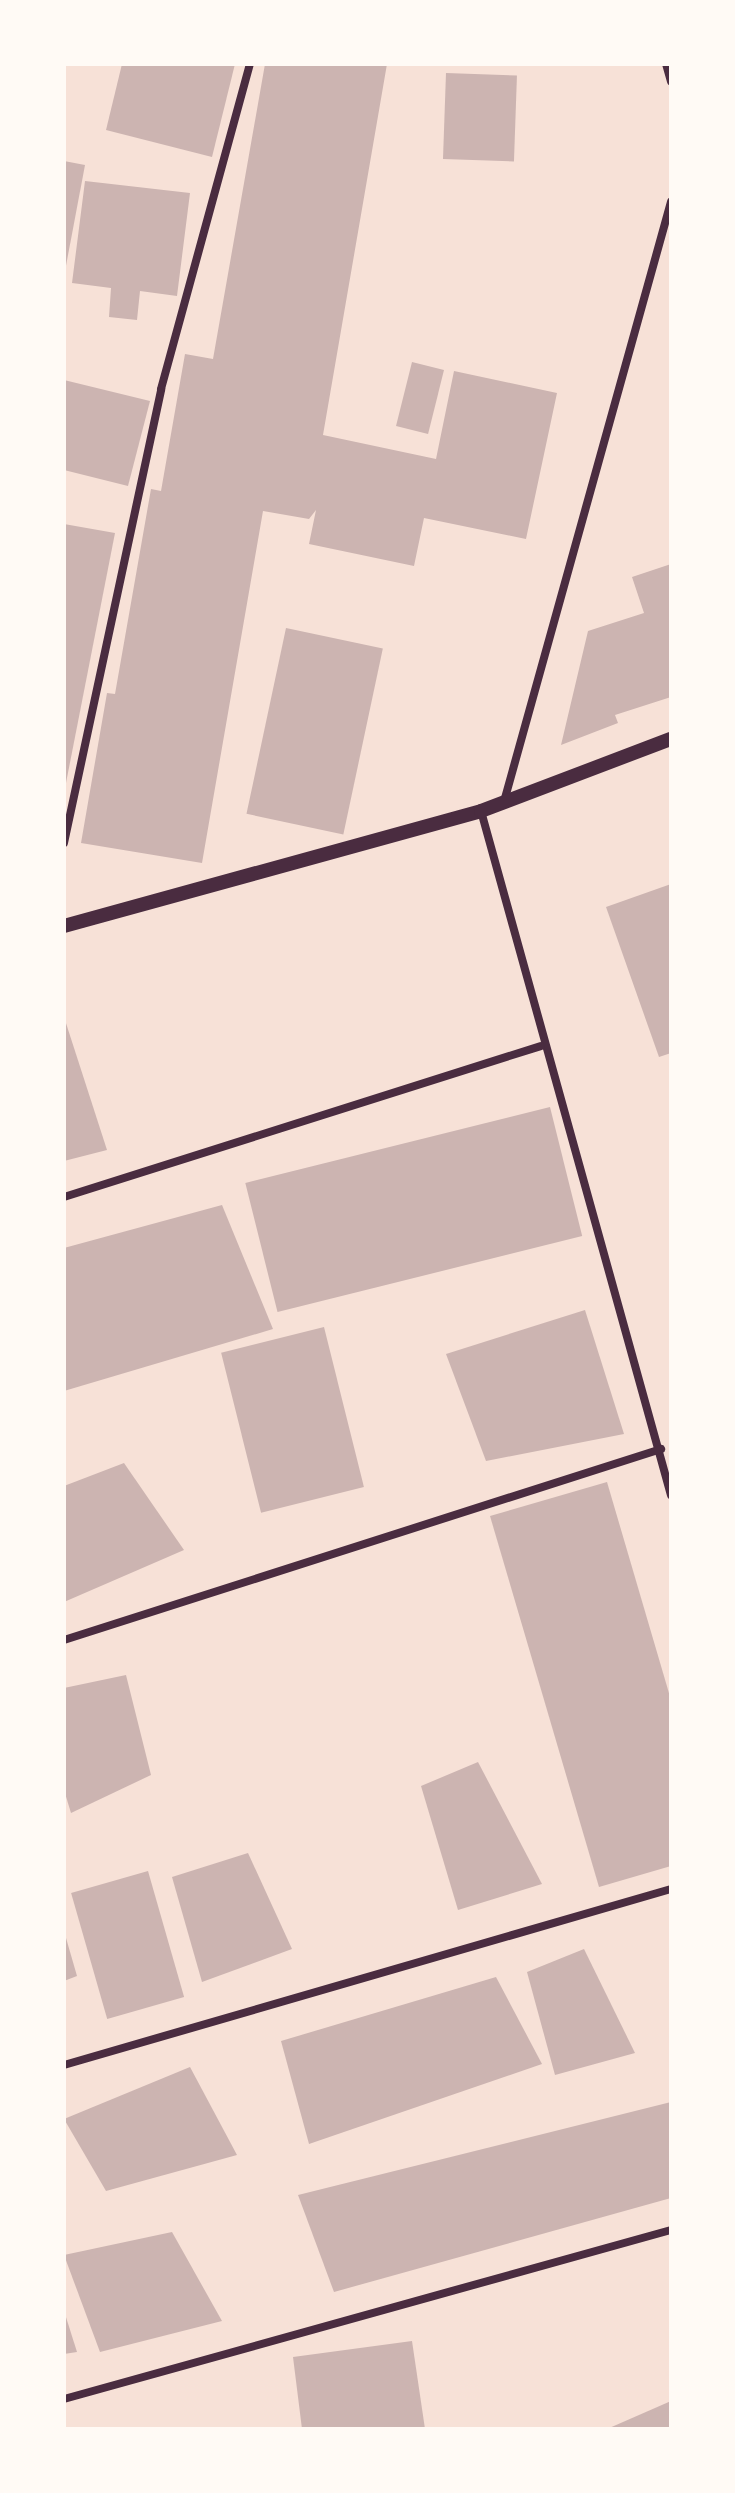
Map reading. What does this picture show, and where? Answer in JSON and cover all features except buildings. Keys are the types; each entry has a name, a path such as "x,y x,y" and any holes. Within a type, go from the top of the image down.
{"street":[{"path":"64,843 161,389 250,64"},
{"path":"666,64 671,81"},
{"path":"505,798 671,202"},
{"path":"64,926 481,811 505,798 671,739"},
{"path":"481,811 541,1046 661,1449 671,1495"},
{"path":"64,1197 541,1046"},
{"path":"64,1640 661,1449"},
{"path":"64,2065 671,1889"},
{"path":"64,2399 671,2230"}]}
